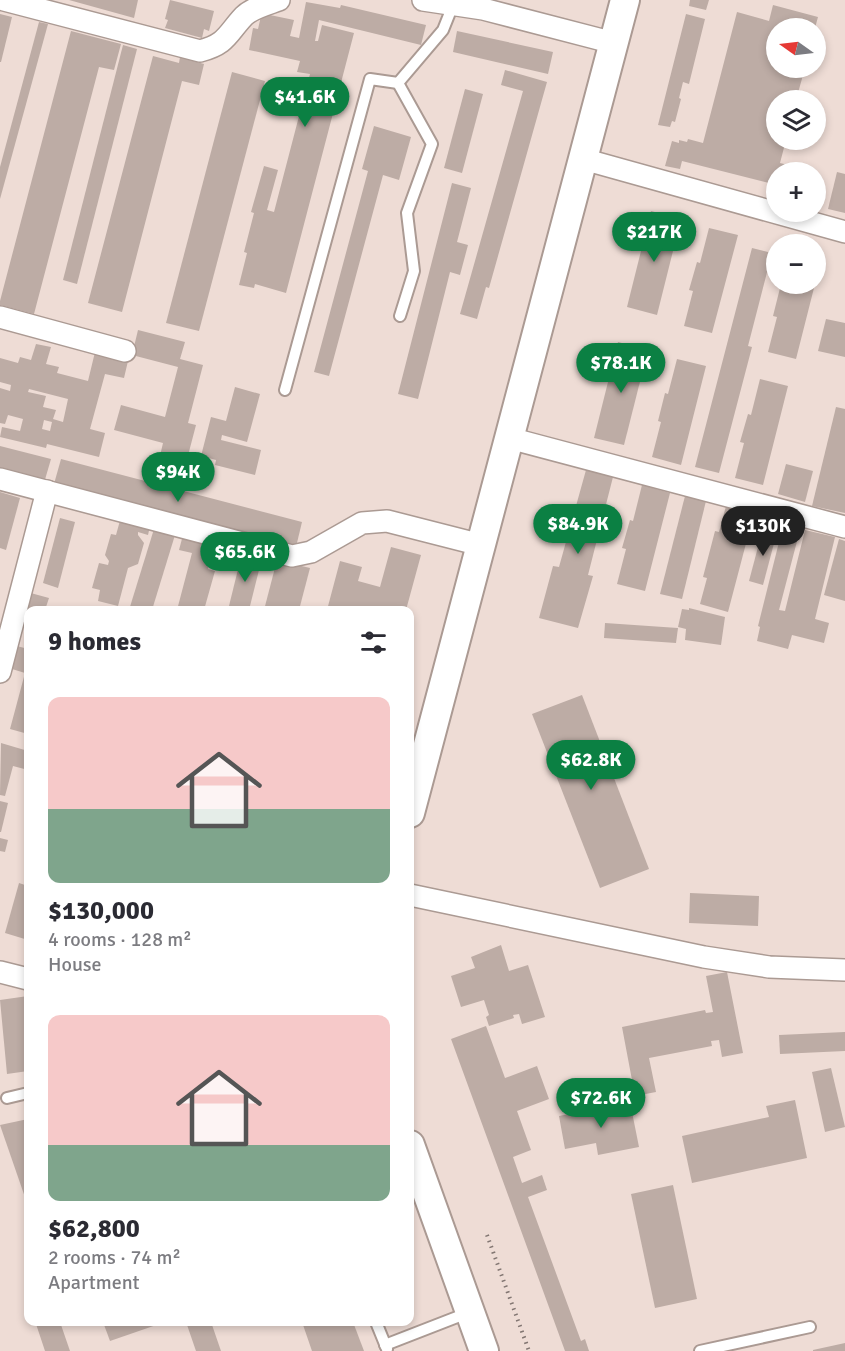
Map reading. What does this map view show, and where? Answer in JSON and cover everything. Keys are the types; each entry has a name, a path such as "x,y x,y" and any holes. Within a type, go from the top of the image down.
{"street":[{"path":"4,0 200,51 214,48 230,36 246,14 279,0"},
{"path":"423,0 483,9 614,43"},
{"path":"414,798 625,0"},
{"path":"583,159 845,232"},
{"path":"0,316 125,351"},
{"path":"509,438 845,527"},
{"path":"0,479 292,556 310,552 362,523 387,521 481,545"},
{"path":"0,672 47,491"},
{"path":"414,897 704,957 769,967 845,970"},
{"path":"0,972 24,978"},
{"path":"414,1157 484,1351"}],"lane":[{"path":"398,83 443,30 453,4"},
{"path":"285,390 370,79 398,83"},
{"path":"398,83 432,144 407,213 414,271 399,316"},
{"path":"7,1098 24,1095"},
{"path":"378,1326 387,1348 470,1312"},
{"path":"700,1351 810,1327"}],"path":[{"path":"487,1235 529,1351"}],"building":[{"path":"69,0 138,0 134,18"},
{"path":"170,0 214,11 209,31 204,29 202,38 165,28"},
{"path":"690,0 709,0 706,10 689,6"},
{"path":"306,2 340,8 341,5 426,25 421,45 319,20 315,41 318,41 322,25 354,33 286,293 255,284 254,288 239,285 247,253 244,252 254,213 251,212 264,166 278,170 267,210 274,212 310,74 297,72 300,61 249,50 253,28 258,29 261,16 264,17 265,14 294,20 290,36 299,38"},
{"path":"773,5 818,17 818,18 770,18"},
{"path":"737,12 766,20 766,78 802,78 799,90 766,90 766,150 783,150 780,162 766,162 766,182 682,161 680,169 665,166 672,141 687,142 688,139 703,143"},
{"path":"0,14 12,17 1,62 0,62"},
{"path":"686,14 705,19 689,84 683,82 675,122 672,121 670,127 658,125"},
{"path":"39,22 48,24 0,199 0,167"},
{"path":"71,31 121,44 114,70 99,67 34,314 0,305 0,301"},
{"path":"457,31 553,52 548,74 453,52"},
{"path":"123,45 137,49 77,284 63,280"},
{"path":"153,56 179,63 180,57 204,64 199,85 182,81 122,312 88,303"},
{"path":"505,70 547,82 489,288 486,287 477,319 460,314 523,91 501,85"},
{"path":"232,72 265,81 199,331 166,323"},
{"path":"465,89 483,94 462,173 444,168"},
{"path":"374,126 411,137 399,180 383,175 329,376 314,372 368,171 362,169"},
{"path":"837,172 845,174 845,213 828,209"},
{"path":"452,183 471,188 457,242 468,245 460,275 450,272 418,399 398,394"},
{"path":"651,211 681,219 657,315 627,307"},
{"path":"709,228 738,235 712,333 684,326 693,291 689,290 697,262 700,263"},
{"path":"752,248 766,252 766,276 748,346 752,347 719,473 695,467"},
{"path":"778,294 812,294 796,359 768,352 777,317 773,316"},
{"path":"826,319 845,323 845,357 818,351"},
{"path":"138,330 185,342 180,359 203,365 188,423 196,425 185,467 159,460 163,443 114,430 121,405 165,417 178,367 132,355"},
{"path":"618,342 648,350 624,445 594,438"},
{"path":"36,344 51,347 46,364 59,367 57,373 88,381 95,352 128,361 124,378 105,374 90,429 105,433 99,457 47,444 46,448 0,437 2,427 20,431 23,419 8,415 5,424 0,423 0,388 10,391 11,385 0,382 0,358 18,363 20,357 31,360","holes":["29,389 68,399 63,422 53,419 56,410 43,407 46,396 28,392","44,420 52,422 50,431 42,429"]},
{"path":"677,359 706,366 681,465 652,457 661,422 658,421 665,393 668,394"},
{"path":"760,379 788,386 763,485 735,478 744,443 740,442 748,414 751,415"},
{"path":"235,387 260,394 247,442 222,435 221,440 261,450 255,475 215,465 216,460 201,456 211,417 226,421"},
{"path":"836,407 845,409 845,513 812,506"},
{"path":"0,446 51,459 44,483 0,471"},
{"path":"61,459 302,522 296,547 54,484"},
{"path":"786,464 813,471 805,502 778,494"},
{"path":"586,470 613,477 588,575 593,576 578,628 539,618 553,566 559,567"},
{"path":"642,485 670,493 645,591 617,584 626,549 622,548 630,520 633,521"},
{"path":"0,492 20,498 6,550 0,548"},
{"path":"685,496 706,501 682,599 660,594"},
{"path":"726,506 754,513 728,612 700,604 707,578 703,577 715,531 719,532"},
{"path":"121,517 150,526 148,535 138,532 144,543 138,564 128,568 118,606 98,601 100,590 92,588 99,563 108,565 109,561 105,555 111,534 116,535"},
{"path":"60,518 75,522 58,588 43,583"},
{"path":"784,522 801,526 779,610 785,611 805,530 835,537 815,619 829,623 824,643 792,635 788,649 757,641 760,627 758,626"},
{"path":"763,528 777,532 763,585 749,581"},
{"path":"154,529 175,535 153,606 130,606"},
{"path":"183,535 215,544 208,569 215,571 205,606 178,606 192,553 179,550"},
{"path":"839,539 845,541 845,601 824,595"},
{"path":"391,547 421,555 407,606 328,606 340,561 362,567 358,581 380,587"},
{"path":"242,553 262,558 250,606 229,606"},
{"path":"277,560 310,568 300,606 265,606"},
{"path":"27,592 49,598 46,606 24,606 24,618 20,617"},
{"path":"689,608 725,617 721,645 685,640 686,629 678,627 682,609 689,610"},
{"path":"605,623 678,628 676,643 604,638"},
{"path":"17,646 24,648 24,673 12,669"},
{"path":"24,677 24,733 10,729"},
{"path":"582,695 649,869 600,888 532,714"},
{"path":"1,743 24,750 24,769 13,766 5,796 0,795"},
{"path":"0,801 8,803 1,832 0,832"},
{"path":"0,838 8,840 5,852 0,851"},
{"path":"19,883 24,885 24,939 5,933"},
{"path":"690,893 759,896 758,926 689,923"},
{"path":"501,945 509,971 528,965 545,1017 522,1024 519,1014 513,1015 514,1018 489,1026 486,1017 489,1015 484,1000 461,1007 451,976 475,968 471,957"},
{"path":"727,972 743,1053 722,1057 719,1040 711,1041 712,1046 649,1058 656,1092 635,1096 622,1027 705,1010 706,1013 713,1012 706,976"},
{"path":"24,997 24,1072 7,1074 0,1000"},
{"path":"486,1026 505,1078 537,1066 549,1099 517,1111 531,1150 513,1157 522,1183 542,1175 547,1190 528,1197 581,1341 585,1339 589,1351 565,1351 451,1039"},
{"path":"845,1032 845,1051 780,1054 779,1035"},
{"path":"831,1068 845,1127 825,1132 812,1072"},
{"path":"795,1100 807,1158 692,1183 682,1136 769,1117 766,1106"},
{"path":"630,1102 639,1147 598,1155 596,1143 565,1149 559,1116"},
{"path":"24,1120 24,1194 0,1125"},
{"path":"673,1185 697,1299 655,1308 631,1194"},
{"path":"37,1326 61,1326 70,1351 45,1351"},
{"path":"104,1326 153,1326 110,1341"},
{"path":"187,1326 212,1326 221,1351 196,1351"},
{"path":"303,1326 355,1326 364,1351 312,1351"},
{"path":"845,1343 845,1351 813,1351 813,1350"}]}
